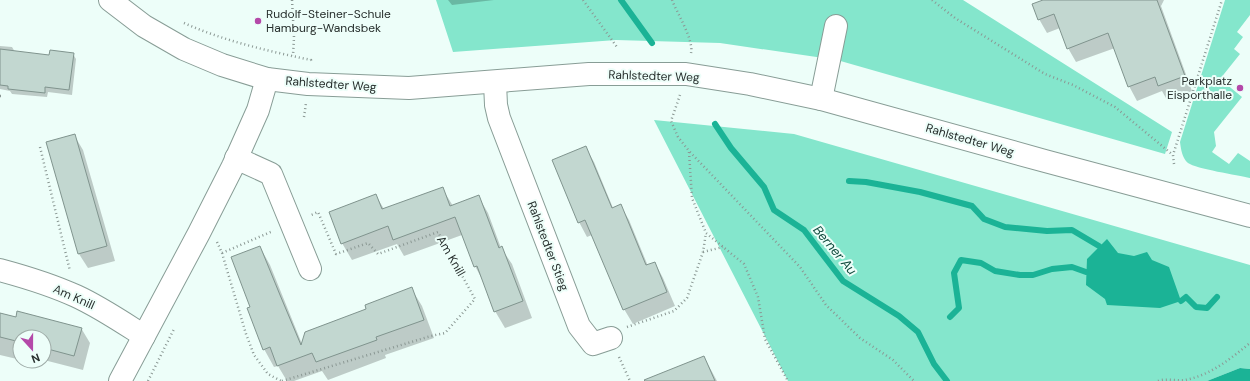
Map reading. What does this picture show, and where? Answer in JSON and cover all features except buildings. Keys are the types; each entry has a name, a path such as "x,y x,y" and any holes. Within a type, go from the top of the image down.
{"main road":[{"name":"Rahlstedter Weg","path":"110,0 144,26 184,49 222,65 267,79 308,84 409,88 589,74 686,74 750,84 821,99 1250,216"},
{"path":"821,99 836,26"},
{"path":"120,381 199,233 236,158 258,110 267,79"},
{"name":"Rahlstedter Stieg","path":"495,82 498,118 579,326 593,344 610,338"},
{"path":"236,158 271,174 310,269"},
{"name":"Am Knill","path":"0,270 22,276 76,296 105,311 144,336"}],"path":[{"path":"292,0 294,36 293,56"},
{"path":"583,0 617,48"},
{"path":"672,0 689,38 691,50 686,74 670,121 678,137 689,151 800,267 826,305 860,338 893,360 914,381"},
{"path":"932,0 955,18 1045,74 1073,86 1114,107 1173,155"},
{"path":"1174,164 1173,155 1222,0"},
{"path":"182,22 228,39 311,60"},
{"path":"40,147 71,275"},
{"path":"630,381 610,338 626,327 674,311 687,298 703,252 706,234 692,198 689,151"},
{"name":"Am Knill","path":"217,241 254,355 268,374 281,381 445,333 475,299 438,232 378,254 368,243 336,254 318,212 222,253"},
{"path":"706,234 744,264 758,297 764,339 788,381"},
{"path":"703,252 723,247"},
{"path":"1158,381 1185,380 1218,368 1250,343"}],"shaded area":[{"path":"436,0 963,0 1172,132 1165,154 837,60 720,43 616,40 453,52"},
{"path":"1225,0 1250,0 1250,15 1237,32 1243,37 1234,49 1240,54 1220,79 1242,97 1214,132 1216,146 1212,152 1229,164 1238,153 1250,161 1250,178 1208,170 1192,165 1186,161 1181,150 1180,142"},
{"path":"654,120 794,134 1250,265 1250,369 1240,368 1207,381 788,381"},
{"path":"1107,239 1118,253 1134,256 1147,252 1152,260 1169,267 1181,301 1160,308 1107,305 1105,299 1086,285 1087,259"},
{"path":"1240,368 1250,369 1250,381 1207,381"}],"waterway":[{"name":"Berner Au","path":"621,0 652,43"},
{"name":"Berner Au","path":"715,124 731,148 764,187 774,210 804,230 843,281 899,316 918,332 934,364 947,381"},
{"path":"849,181 866,182 920,192 972,206 984,219 1005,227 1047,231 1072,230 1099,246"},
{"path":"950,317 959,308 954,273 961,260 981,263 995,271 1020,275 1033,275 1052,269 1072,267 1086,272"},
{"path":"1181,301 1186,297 1196,307 1207,308 1217,297"}],"place":[{"name":"Rudolf-Steiner-Schule Hamburg-Wandsbek","path":"258,21"},
{"name":"Parkplatz Eisporthalle","path":"1240,88"}]}
